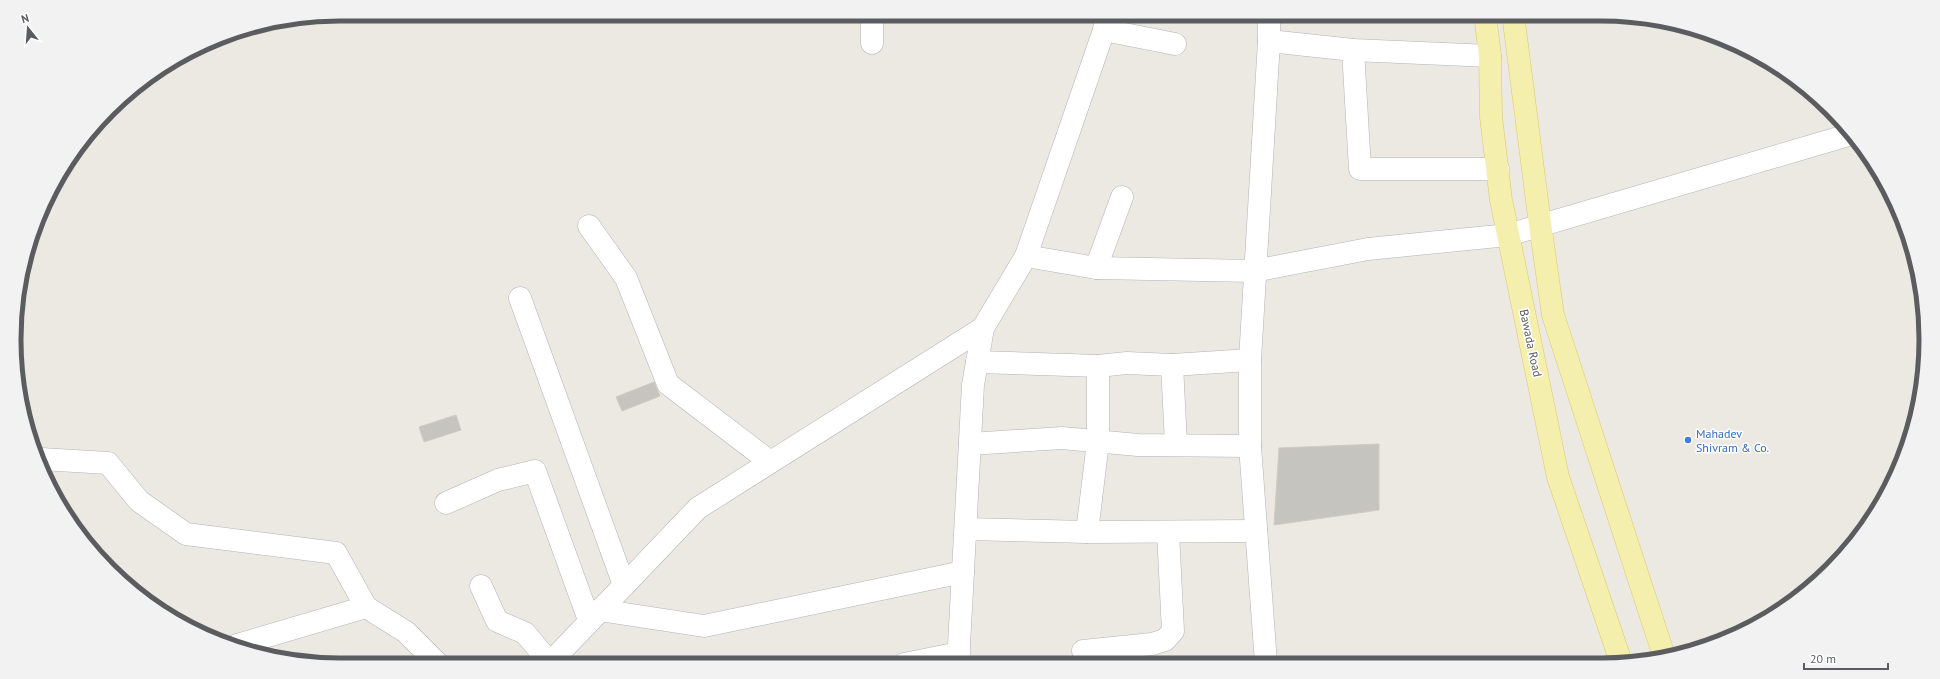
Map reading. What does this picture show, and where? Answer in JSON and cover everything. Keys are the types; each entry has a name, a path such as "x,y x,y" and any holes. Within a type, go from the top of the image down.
{"main road":[{"name":"Bawada Road","path":"1486,21 1490,56 1491,117 1501,200 1558,477 1619,657"},
{"path":"1514,21 1553,314 1663,652"}],"street":[{"path":"872,21 872,43"},
{"path":"1266,658 1250,446 1250,360 1269,21"},
{"path":"958,658 973,385 983,328 1026,256 1106,22 1175,44"},
{"path":"1269,41 1353,50 1490,56"},
{"path":"1353,50 1360,169 1498,169"},
{"path":"1026,256 1096,268 1254,271 1368,248 1508,235 1540,224 1845,136"},
{"path":"1096,268 1122,197"},
{"path":"589,226 626,278 668,384 770,462"},
{"path":"520,298 624,585"},
{"path":"555,658 698,508 983,328"},
{"path":"977,362 1098,366 1128,363 1172,365 1250,360"},
{"path":"1172,365 1176,444"},
{"path":"1088,532 1098,442 1098,366"},
{"path":"970,444 1062,438 1138,445 1176,444 1250,446"},
{"path":"44,459 108,463 139,501 186,534 336,553 366,607 406,632 432,658"},
{"path":"446,503 498,480 535,470 594,615"},
{"path":"966,529 1088,532 1256,531"},
{"path":"1083,651 1152,644 1165,640 1172,631 1168,532"},
{"path":"594,615 704,626 963,572"},
{"path":"481,586 497,621 525,633 544,658"},
{"path":"245,643 366,607"}],"building":[{"path":"654,382 660,396 622,411 616,397"},
{"path":"456,415 461,430 424,442 419,427"},
{"path":"1379,444 1379,510 1274,525 1279,448"}],"place":[{"name":"Mahadev Shivram & Co.","path":"1688,440"}]}
